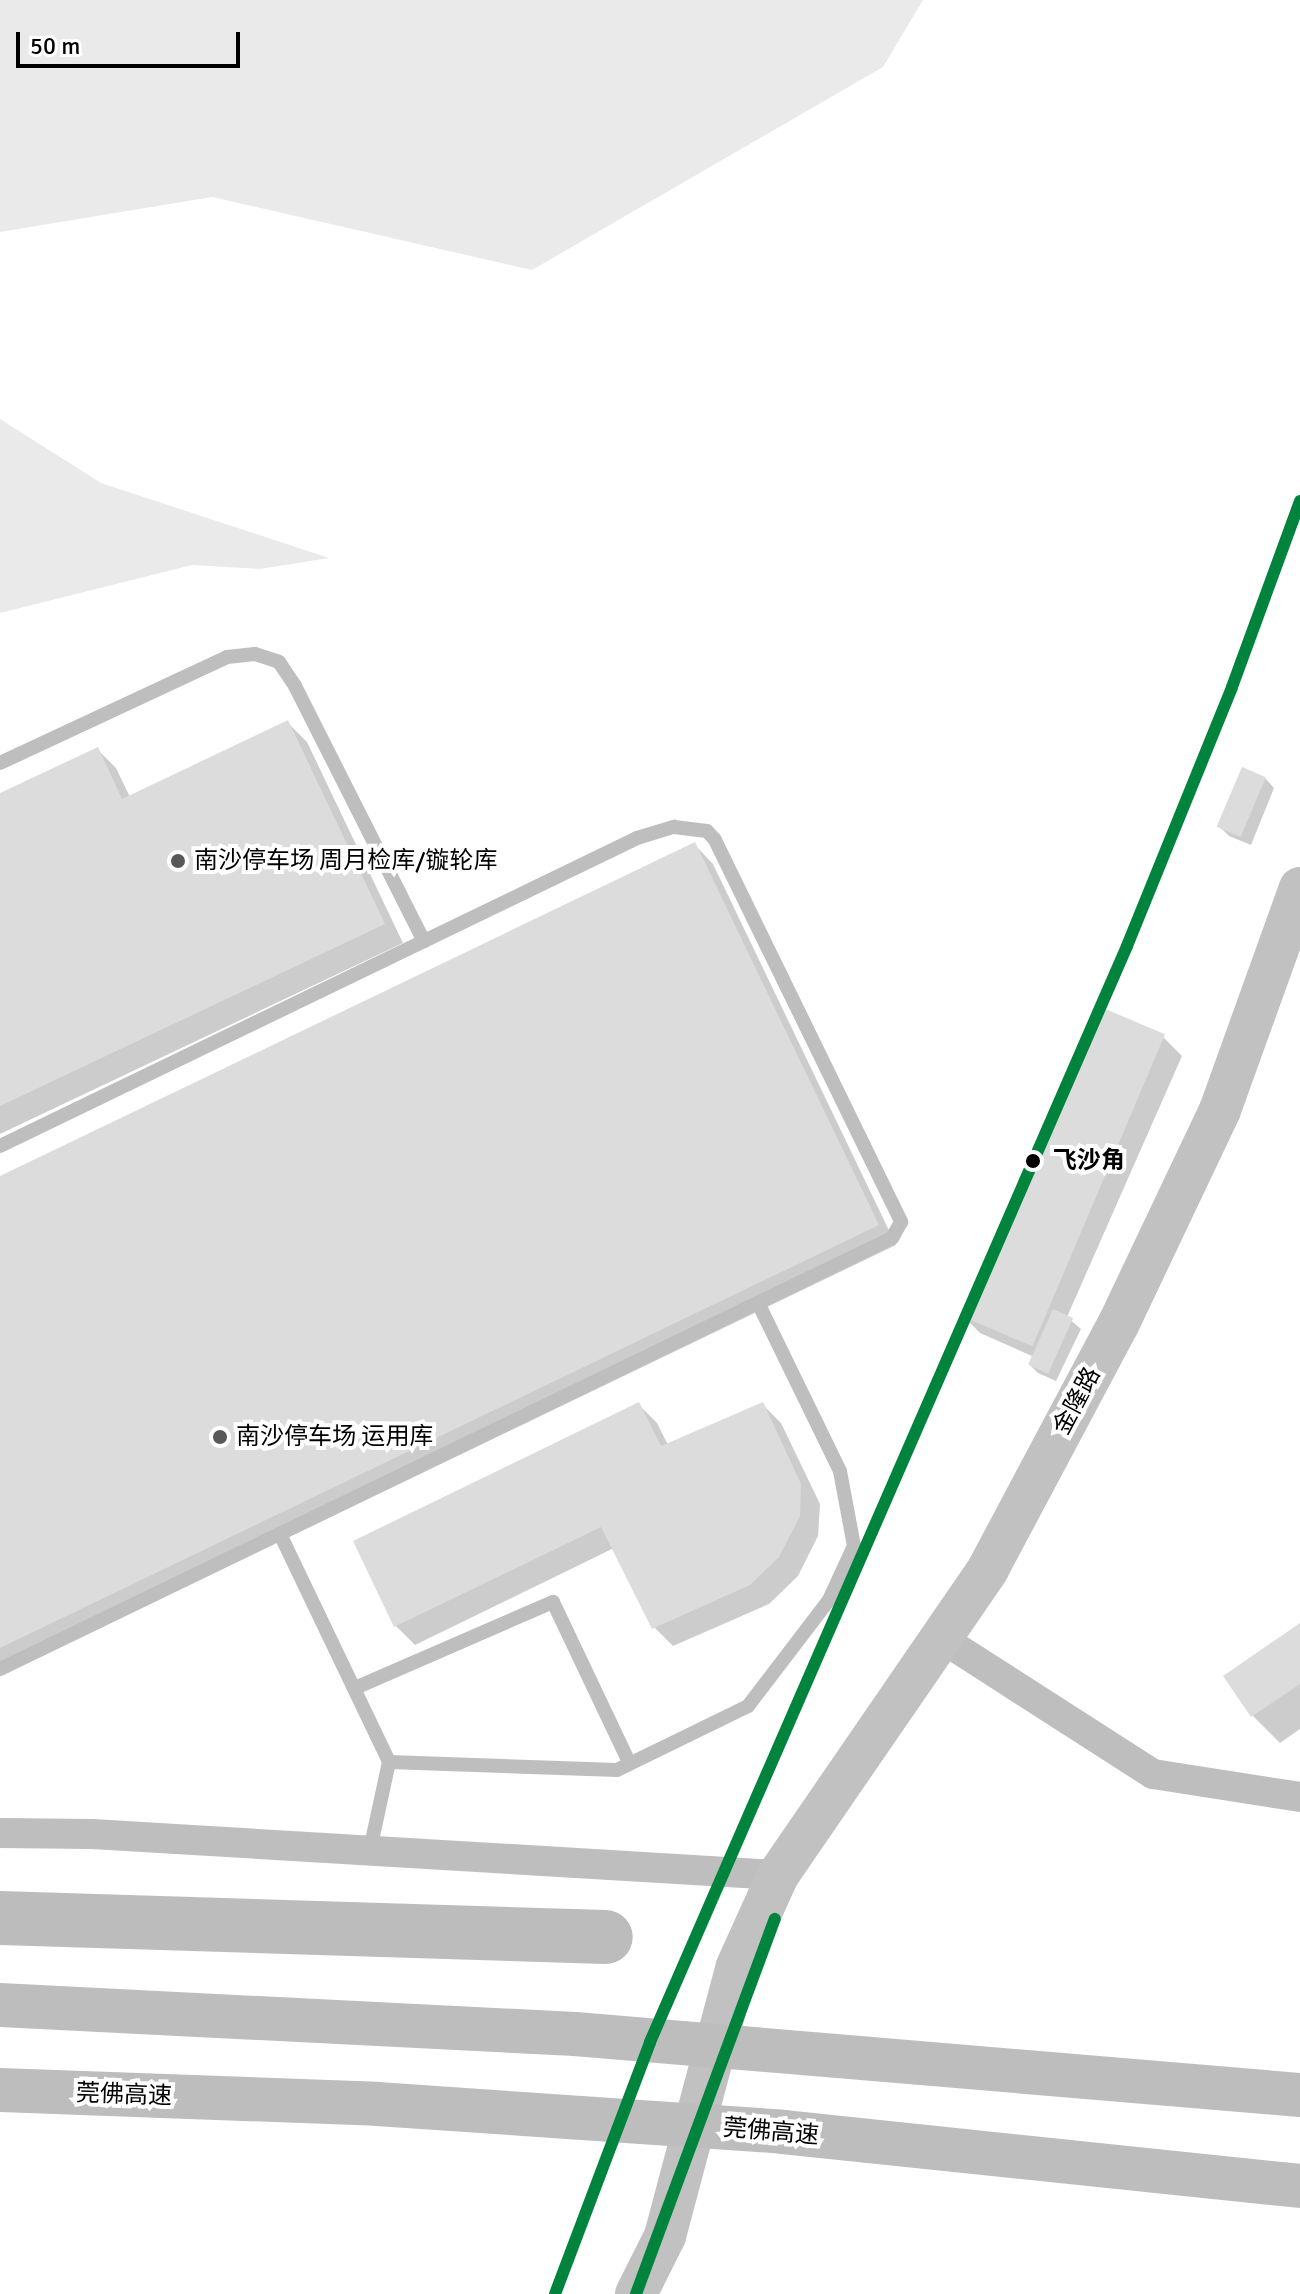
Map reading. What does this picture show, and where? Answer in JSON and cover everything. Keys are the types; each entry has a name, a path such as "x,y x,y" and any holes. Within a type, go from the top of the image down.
{"highway":[{"path":"0,2005 575,2034 1300,2095"},
{"name":"莞佛高速","path":"0,2090 377,2104 783,2132 1300,2186"}],"main road":[{"name":"金隆路","path":"636,2294 665,2236 737,1966 778,1875 988,1569 1125,1311 1220,1110 1300,888"}],"street":[{"path":"941,1638 1153,1774 1300,1797"},
{"path":"0,1833 92,1834 778,1875"}],"lane":[{"path":"0,763 227,657 255,654 279,662 295,686 424,941"},
{"path":"0,1146 637,838 674,827 707,831 715,840 901,1222 892,1238 0,1669"},
{"path":"389,1762 617,1770 748,1706 829,1600 854,1546 840,1471 758,1303"},
{"path":"280,1534 389,1762 370,1850"},
{"path":"355,1688 553,1602 630,1764"}],"shaded area":[{"path":"0,0 923,0 883,67 532,270 212,197 0,232"},
{"path":"0,419 101,483 329,558 260,569 192,565 0,613"}],"building":[{"name":"南沙停车场 周月检库/镟轮库","path":"288,720 385,924 0,1106 0,793 98,747 122,799"},
{"path":"1242,767 1266,777 1241,837 1217,827"},
{"name":"南沙停车场 运用库","path":"695,842 879,1225 0,1648 0,1176"},
{"name":"飞沙角","path":"1096,1005 1165,1034 1033,1346 964,1317"},
{"path":"1053,1309 1073,1318 1048,1374 1028,1365"},
{"path":"639,1402 661,1446 763,1402 801,1484 800,1516 779,1557 750,1585 652,1629 601,1527 394,1627 353,1541"},
{"path":"1300,1623 1300,1684 1251,1717 1223,1676"}],"waterway":[{"path":"0,1918 606,1937"}],"transit line":[{"path":"555,2294 650,2042 1127,946 1232,687 1300,501"},
{"path":"636,2294 775,1919"}],"place":[{"name":"南沙停车场 周月检库/镟轮库","path":"178,861"},
{"name":"飞沙角","path":"1033,1161"},
{"name":"南沙停车场 运用库","path":"220,1437"}]}
